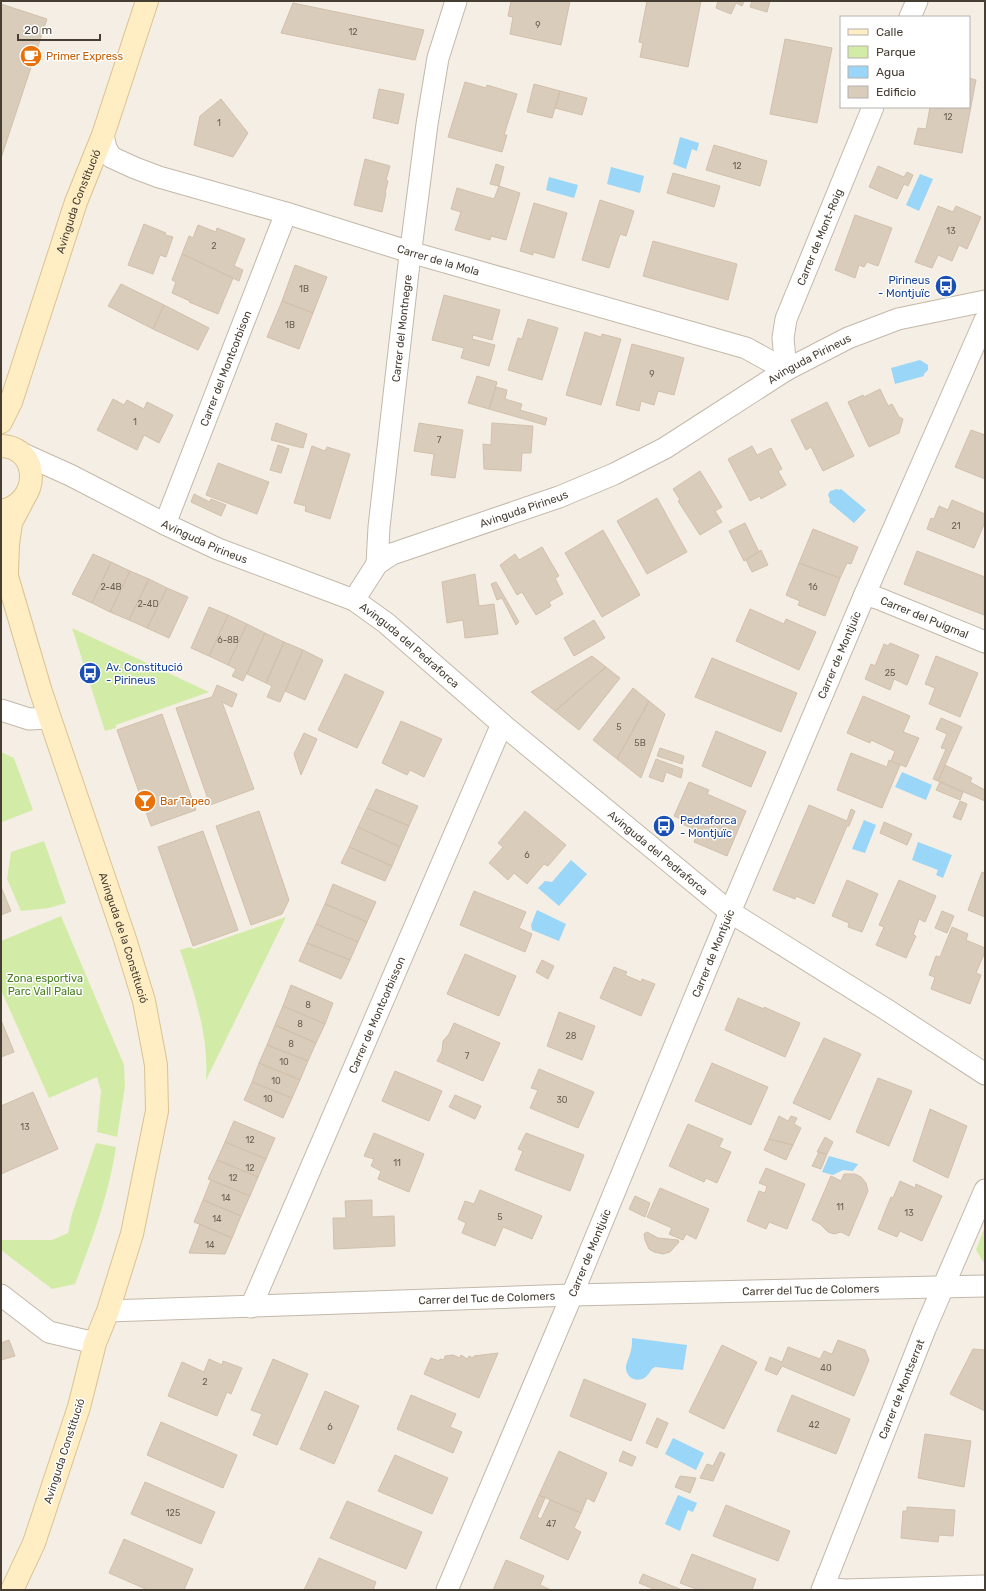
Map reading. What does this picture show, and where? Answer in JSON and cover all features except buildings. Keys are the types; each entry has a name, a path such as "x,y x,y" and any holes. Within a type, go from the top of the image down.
{"street":[{"name":"Avinguda Constitució","path":"1,422 11,402 76,202 103,135 147,1"},
{"name":"Carrer del Montnegre","path":"377,564 379,527 410,252 427,124 438,58 456,1"},
{"path":"910,16 917,1"},
{"name":"Carrer de Mont-Roig","path":"786,370 783,338 786,319 873,108"},
{"name":"Carrer de la Mola","path":"103,135 106,148 111,157 159,177 286,213 410,252 746,348 786,370"},
{"name":"Carrer del Montcorbison","path":"165,524 286,213"},
{"name":"Avinguda Pirineus","path":"14,450 70,475 165,524 218,549 354,600 377,564 392,554 560,497 614,474 665,448 786,370 848,338 898,320 985,301"},
{"name":"Carrer de Montjuïc","path":"447,1590 572,1295 730,912 864,594 985,320"},
{"name":"Avinguda Constitució","path":"11,402 14,450 26,460 30,470 31,480 27,493"},
{"name":"Avinguda Pirineus","path":"27,493 37,481 48,476 70,475"},
{"path":"1,511 18,504 27,493"},
{"path":"4,565 11,523 27,493"},
{"name":"Avinguda de la Constitució","path":"4,565 50,718 125,939 142,994 156,1065 157,1111 132,1234 108,1311"},
{"name":"Carrer del Puigmal","path":"864,594 880,599 985,642"},
{"name":"Avinguda del Pedraforca","path":"354,600 386,623 502,724 730,912 887,1010 985,1074"},
{"path":"1,710 29,719 50,718"},
{"name":"Carrer de Montcorbisson","path":"251,1306 502,724"},
{"name":"Carrer de Montserrat","path":"822,1589 942,1287 985,1190"},
{"name":"Carrer del Tuc de Colomers","path":"108,1311 572,1295 985,1286"},
{"path":"1,1296 49,1332 95,1343"},
{"name":"Avinguda Constitució","path":"12,1590 34,1543 72,1430 95,1343 108,1311"},
{"path":"822,1589 845,1590 985,1586"}],"green space":[{"path":"72,628 209,692 116,725 116,728 105,731"},
{"path":"1,752 14,758 33,810 2,822"},
{"path":"44,841 66,903 49,908 21,911 7,879 11,852"},
{"name":"Zona esportiva Parc Vall Palau","path":"61,916 124,1065 125,1086 117,1137 97,1132 101,1091 97,1077 49,1098 1,990 1,941"},
{"path":"286,917 206,1080 203,1030 180,950 190,947 194,949"},
{"path":"96,1143 116,1147 109,1182 99,1217 75,1284 52,1289 1,1250 1,1240 52,1240 68,1233 72,1214"},
{"path":"985,1227 985,1265 976,1250"}],"water":[{"path":"680,137 699,143 697,151 692,149 686,169 673,164"},
{"path":"611,167 644,176 640,193 607,184"},
{"path":"920,174 933,179 919,211 906,205"},
{"path":"549,177 578,185 574,198 546,190"},
{"path":"920,360 928,365 928,370 924,376 895,384 891,368"},
{"path":"841,489 866,510 854,523 829,502 830,500 828,495 830,491"},
{"path":"902,772 932,785 926,800 895,787"},
{"path":"864,820 876,825 865,853 852,849"},
{"path":"918,842 952,855 943,878 936,875 938,870 912,860"},
{"path":"571,860 587,874 559,906 538,888 545,881 552,882"},
{"path":"537,910 566,924 559,941 532,930 531,925"},
{"path":"829,1156 858,1164 853,1171 843,1170 833,1175 822,1172"},
{"path":"632,1338 687,1345 683,1370 655,1367 644,1378 639,1380 633,1379 628,1375 626,1369 626,1364 631,1350"},
{"path":"673,1438 704,1453 696,1470 665,1454"},
{"path":"678,1495 697,1503 693,1512 688,1510 680,1531 665,1524"}],"place":[{"name":"Primer Express","path":"31,56"},
{"name":"Pirineus - Montjuïc","path":"946,286"},
{"name":"Av. Constitució - Pirineus","path":"90,673"},
{"name":"Bar Tapeo","path":"145,801"},
{"name":"Pedraforca - Montjuïc","path":"664,826"}]}
